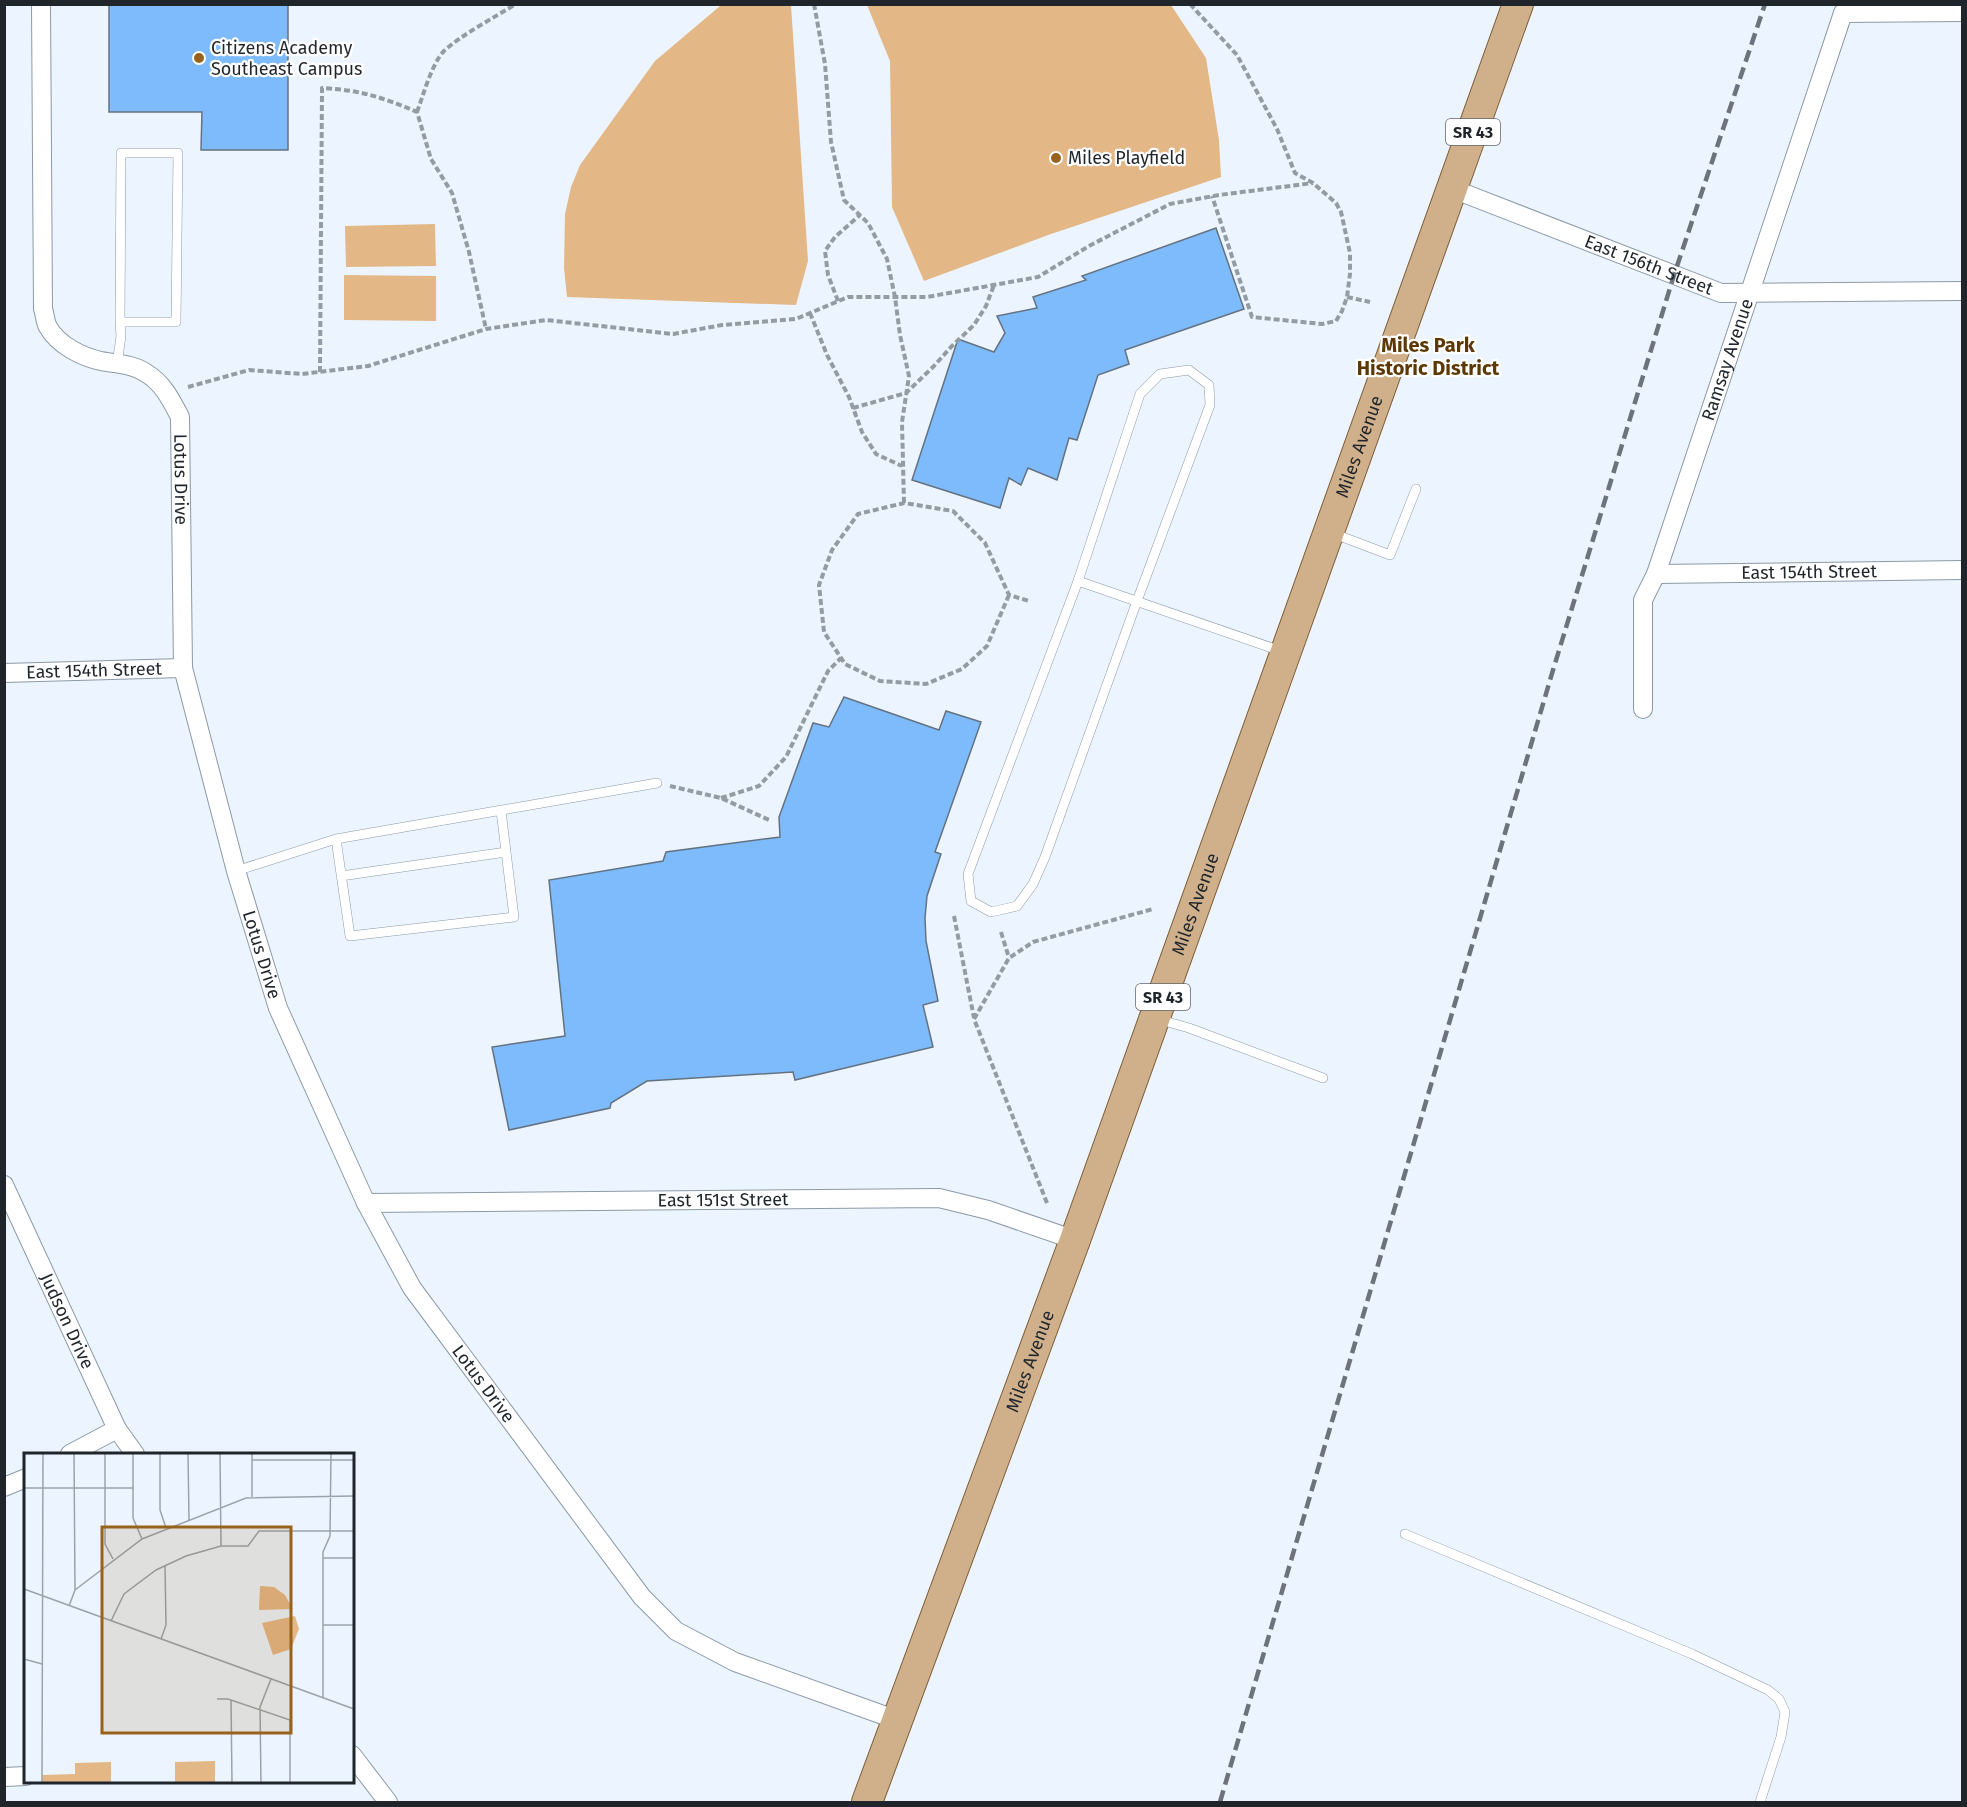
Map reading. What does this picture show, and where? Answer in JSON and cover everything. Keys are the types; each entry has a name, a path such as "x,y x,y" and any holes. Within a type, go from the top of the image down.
{"main road":[{"name":"Miles Avenue","path":"867,1803 1075,1240 1518,4"}],"street":[{"name":"Lotus Drive","path":"41,4 44,309 47,326 76,354 125,365 146,373 164,388 180,417 183,668 236,871 278,1008 366,1203 412,1288 642,1597 676,1631 735,1662 897,1720"},
{"name":"Ramsay Avenue","path":"1643,709 1644,600 1656,574 1843,13 1962,12"},
{"name":"East 156th Street","path":"1453,189 1720,293 1962,291"},
{"name":"East 154th Street","path":"1656,574 1962,570"},
{"name":"East 154th Street","path":"4,672 183,668"},
{"name":"Judson Drive","path":"6,1193 117,1429 134,1453"},
{"name":"East 151st Street","path":"366,1203 939,1198 988,1210 1075,1240"},
{"path":"74,1453 117,1429"},
{"path":"4,1487 24,1479"},
{"path":"354,1758 388,1803"},
{"path":"4,1776 24,1776"}],"lane":[{"path":"117,364 120,336 120,322 120,153 178,153 176,322 120,322"},
{"path":"1189,370 1209,385 1210,405 1045,857 1033,884 1017,906 991,912 971,901 968,874 1078,581 1140,394 1160,374 1189,370"},
{"path":"1329,532 1390,555 1416,489"},
{"path":"1078,581 1286,653"},
{"path":"236,871 336,839 657,783"},
{"path":"336,839 350,936 514,917 501,811"},
{"path":"341,876 506,852"},
{"path":"1155,1018 1189,1028 1323,1078"},
{"path":"1405,1534 1692,1654 1768,1689 1779,1699 1785,1712 1781,1737 1760,1803"}],"path":[{"path":"486,328 469,252 452,193 431,159 417,112 431,75 443,52 516,4"},
{"path":"814,4 825,64 831,142 844,200 868,223 887,259 895,297 909,376 902,422 904,503"},
{"path":"1190,4 1237,55 1277,129 1295,173 1312,183 1336,203 1341,212 1350,253 1350,274 1347,297 1336,321 1322,324 1252,317 1212,196"},
{"path":"320,372 322,88 353,90 384,98 417,112"},
{"path":"188,387 249,370 302,374 368,366 486,328 546,320 673,334 723,325 796,318 848,297 927,297 994,285 1038,277 1089,246 1170,204 1312,183"},
{"path":"838,301 828,275 825,250 835,237 860,215"},
{"path":"853,408 906,393 974,325 986,306 994,285"},
{"path":"1347,297 1370,302"},
{"path":"810,313 826,355 853,408 862,432 876,454 903,466"},
{"path":"904,503 953,511 986,543 1009,595 987,646 962,669 926,684 880,681 845,664 824,632 819,585 832,550 858,513 904,503"},
{"path":"1009,595 1029,601"},
{"path":"722,798 759,786 786,757 828,671 840,658"},
{"path":"657,783 722,798 769,820"},
{"path":"974,1019 1009,958 1033,942 1153,909"},
{"path":"954,916 974,1019 1047,1203"},
{"path":"1001,932 1009,958"}],"shaded area":[{"path":"725,4 791,5 808,261 796,305 567,297 564,268 565,214 571,187 580,165 655,61"},
{"name":"Miles Playfield","path":"867,5 1171,5 1206,58 1219,140 1221,177 1051,234 924,281 892,207 890,61"},
{"path":"435,224 436,266 346,267 345,226"},
{"path":"344,275 436,276 436,321 344,320"}],"building":[{"name":"Citizens Academy Southeast Campus","path":"109,4 288,4 288,150 201,150 202,112 109,112"},
{"path":"1216,228 1244,309 1125,350 1129,364 1098,375 1077,440 1069,438 1057,480 1028,468 1021,485 1009,478 1000,508 912,480 958,339 994,352 1005,333 997,316 1037,308 1033,297 1086,280 1082,276"},
{"path":"844,697 939,730 946,711 981,722 935,852 941,854 927,896 926,941 938,1001 923,1005 933,1047 795,1080 793,1072 647,1081 611,1103 610,1108 509,1130 492,1047 565,1036 549,880 663,861 666,852 780,837 779,817 813,723 829,727"}],"railway":[{"path":"1220,1802 1553,670 1674,275 1765,4"}],"place":[{"name":"Citizens Academy Southeast Campus","path":"199,58"},
{"name":"Miles Playfield","path":"1056,158"}],"district":[{"name":"Miles Park Historic District","path":"1428,356"}]}
